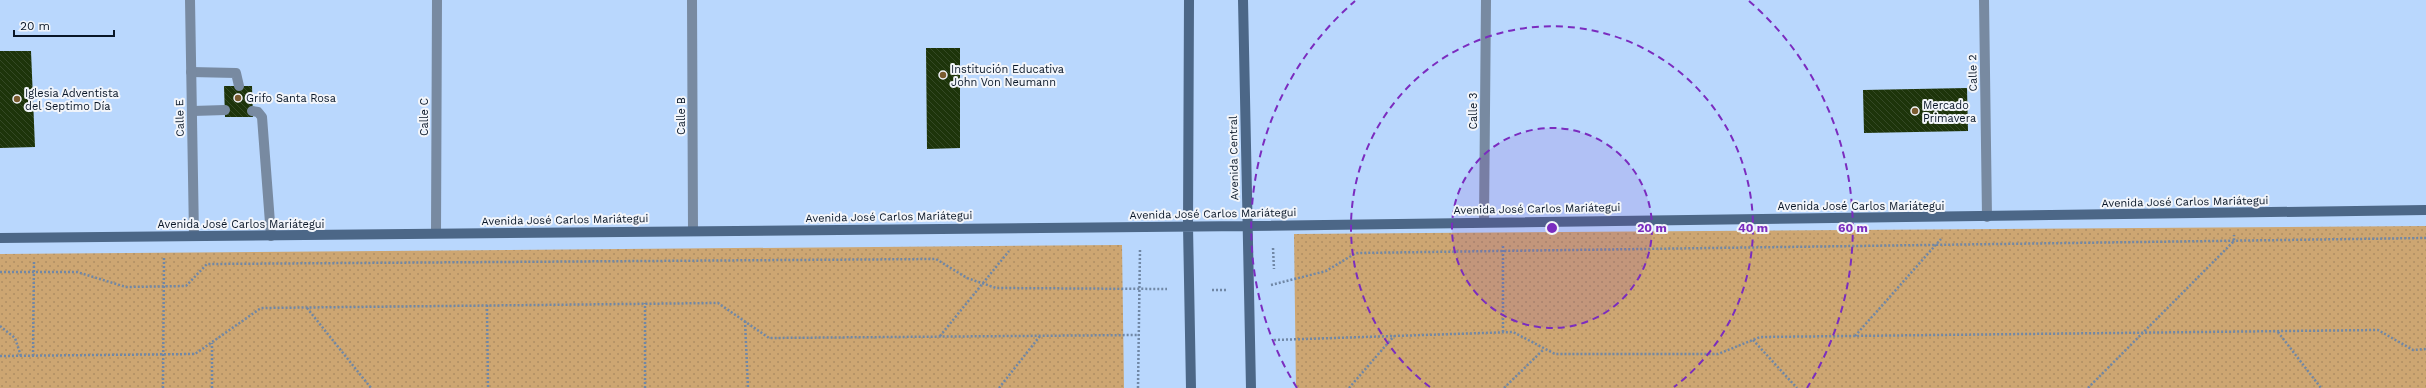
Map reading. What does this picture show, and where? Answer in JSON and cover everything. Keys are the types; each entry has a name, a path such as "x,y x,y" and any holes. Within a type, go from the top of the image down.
{"main road":[{"path":"1188,0 1188,226 1191,388"},
{"name":"Avenida Central","path":"1243,0 1251,388"},
{"name":"Avenida José Carlos Mariátegui","path":"0,238 1247,226 1484,221 1987,217 2426,210"}],"street":[{"name":"Calle E","path":"190,0 194,236"},
{"name":"Calle C","path":"436,233 437,0"},
{"name":"Calle B","path":"692,0 693,231"},
{"name":"Calle 3","path":"1484,221 1486,0"},
{"name":"Calle 2","path":"1984,0 1987,217"},
{"path":"191,72 236,73 239,86"},
{"path":"192,111 225,110"},
{"path":"252,111 258,112 262,117 271,236"}],"path":[{"path":"2088,388 2234,241 2236,213"},
{"path":"1855,336 1960,217"},
{"path":"1503,221 1503,333"},
{"path":"1138,388 1140,226"},
{"path":"940,336 1028,228"},
{"path":"163,388 165,236"},
{"path":"33,356 34,260 42,260"},
{"path":"157,260 164,260"},
{"path":"644,388 645,303"},
{"path":"0,356 195,354 261,308 718,303 769,338 1139,335"},
{"path":"487,305 488,388"},
{"path":"307,308 371,388"},
{"path":"745,321 748,388"},
{"path":"0,326 15,338 21,356"},
{"path":"1274,340 1513,332 1555,354 1718,354 1760,337 2378,330 2413,350 2426,349"},
{"path":"2278,331 2321,388"},
{"path":"999,388 1040,336"},
{"path":"1349,388 1394,336"},
{"path":"1753,340 1797,388"},
{"path":"212,342 212,388"},
{"path":"1504,388 1544,349"}],"shaded area":[{"path":"2426,226 2426,388 1296,388 1294,234"},
{"path":"1122,245 1124,388 0,388 0,254"}],"building":[{"name":"Institución Educativa John Von Neumann","path":"926,48 960,48 960,148 927,149"},
{"name":"Iglesia Adventista del Septimo Día","path":"0,51 31,51 35,147 0,148"},
{"name":"Grifo Santa Rosa","path":"224,86 252,86 253,117 225,117"},
{"name":"Mercado Primavera","path":"1967,88 1968,131 1864,133 1863,90"}],"place":[{"name":"Institución Educativa John Von Neumann","path":"943,75"},
{"name":"Grifo Santa Rosa","path":"238,98"},
{"name":"Iglesia Adventista del Septimo Día","path":"17,99"},
{"name":"Mercado Primavera","path":"1915,111"}]}
